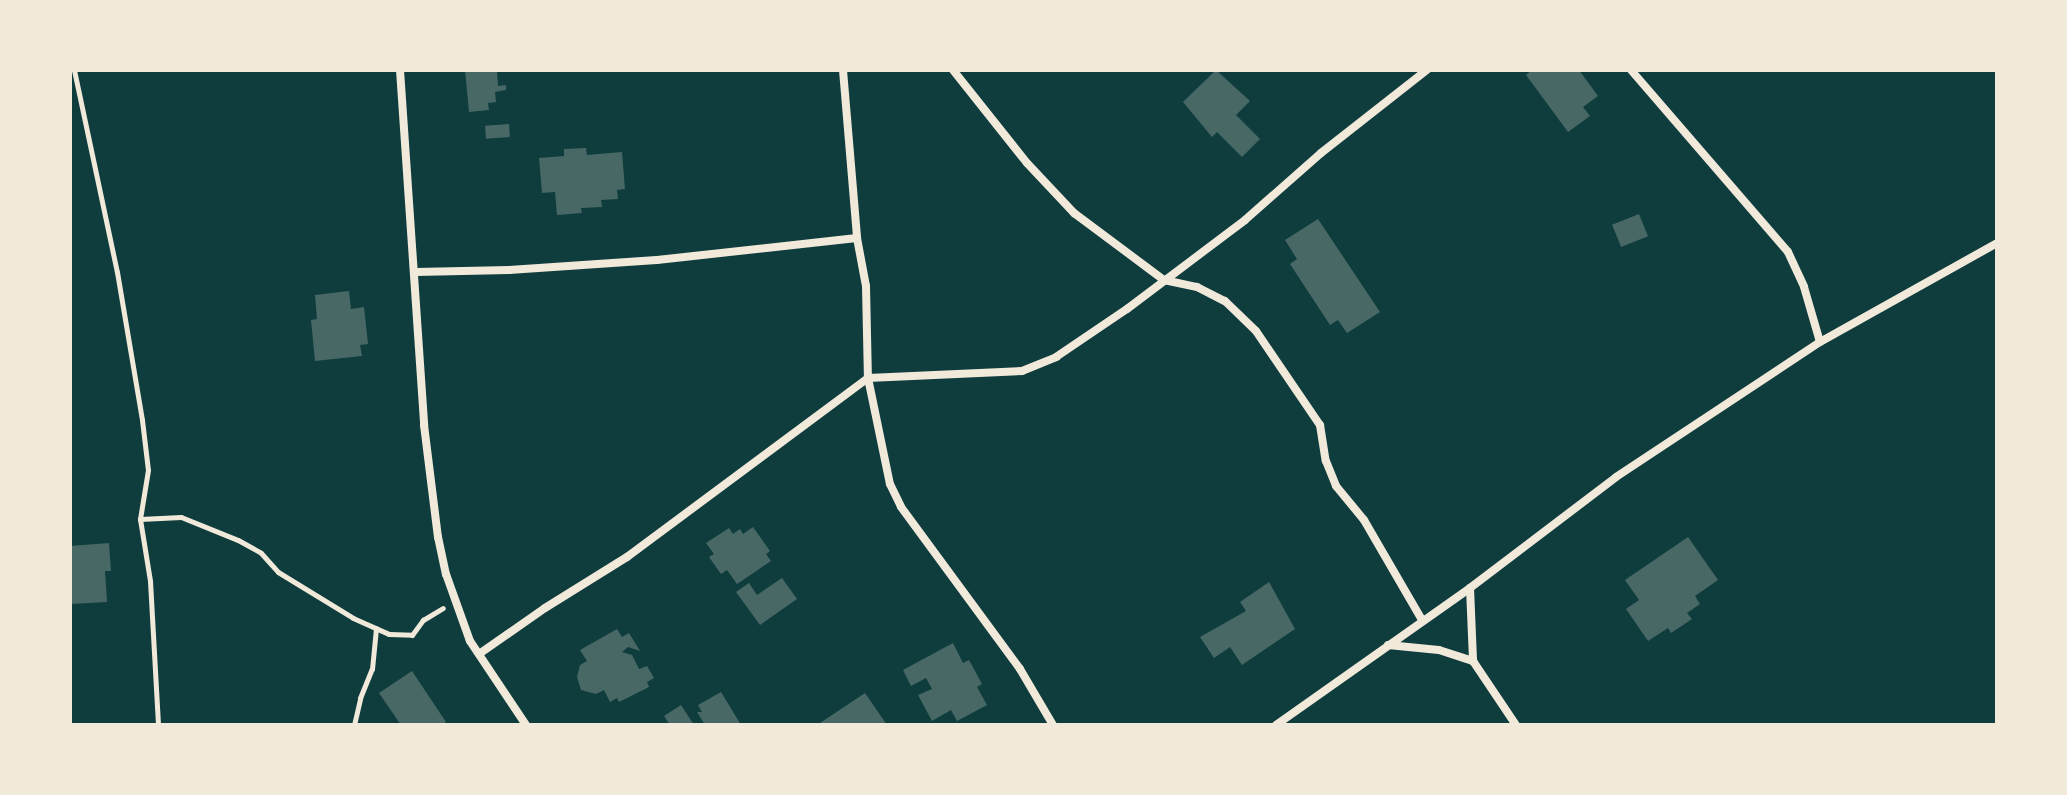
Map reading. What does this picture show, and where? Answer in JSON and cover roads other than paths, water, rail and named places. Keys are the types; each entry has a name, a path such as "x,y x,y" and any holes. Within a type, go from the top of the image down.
{"street":[{"path":"400,70 424,425 438,537 455,602 479,654 526,725"},
{"path":"843,70 857,238 866,286 868,378 884,462 901,507 1020,669 1053,725"},
{"path":"953,70 1027,163 1074,213 1164,280 1197,287 1225,301 1256,331 1320,425 1326,461 1336,486 1364,520 1422,620"},
{"path":"479,654 627,557 868,378 1022,371 1056,357 1245,220 1321,153 1427,70"},
{"path":"1631,70 1788,252 1804,287 1820,342"},
{"path":"416,272 509,270 657,260 857,238"},
{"path":"1276,725 1470,588 1616,477 1820,342 1997,243"},
{"path":"1470,588 1473,661 1516,725"},
{"path":"1388,645 1439,650 1473,661"}]}
